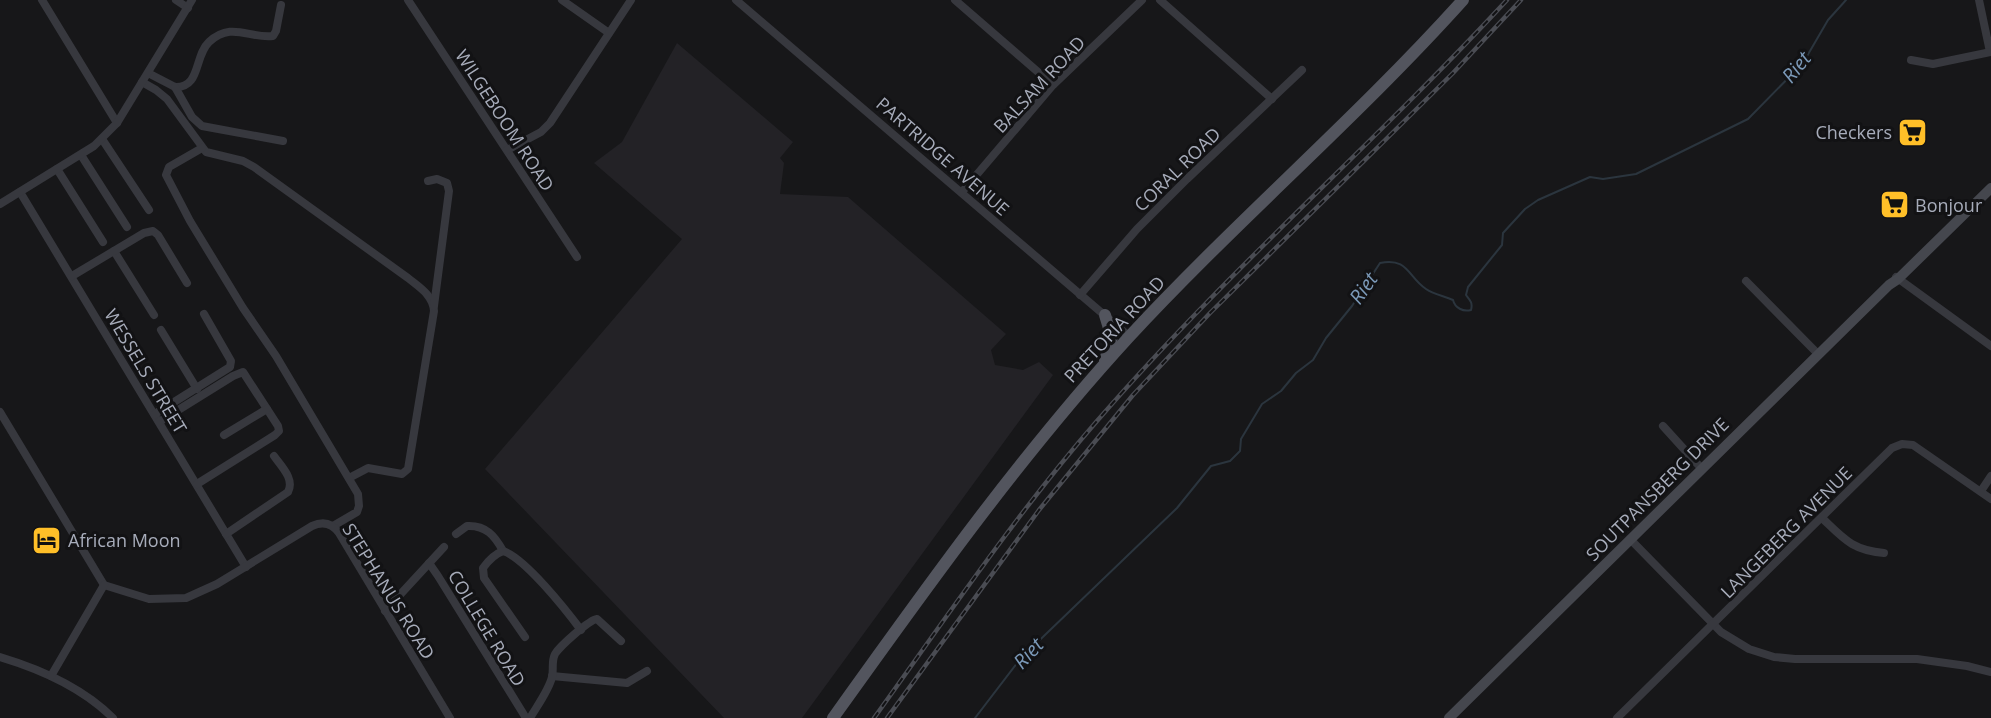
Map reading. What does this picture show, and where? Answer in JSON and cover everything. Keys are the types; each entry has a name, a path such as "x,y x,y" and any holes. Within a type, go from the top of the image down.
{"main road":[{"name":"PRETORIA ROAD","path":"833,718 946,562 1021,464 1102,367 1399,68 1463,0"},
{"path":"1102,367 1112,338 1105,315"}],"street":[{"path":"42,0 117,123"},
{"path":"0,204 102,140 117,123 190,4 176,0"},
{"name":"WILGEBOOM ROAD","path":"408,0 577,257"},
{"path":"562,0 609,33"},
{"path":"507,150 546,128 631,0"},
{"name":"PARTRIDGE AVENUE","path":"736,0 1130,337"},
{"path":"955,0 1053,85"},
{"name":"BALSAM ROAD","path":"962,192 1053,85 1142,0"},
{"path":"1160,0 1272,99"},
{"path":"1911,60 1934,64 1990,52 1979,0"},
{"path":"175,87 186,85 192,80 201,53 211,41 220,35 238,31 273,36 281,5"},
{"name":"CORAL ROAD","path":"1080,295 1154,212 1302,70"},
{"path":"148,73 175,87 192,117 202,126 283,141"},
{"path":"142,82 164,96 202,148 210,153 243,161 254,167 418,286 429,297 434,307"},
{"path":"102,140 149,210"},
{"path":"202,148 169,167 166,173 168,179 243,308 276,356 349,478 357,495 358,509 353,515 333,526"},
{"path":"81,154 127,227"},
{"path":"57,169 103,242"},
{"name":"SOUTPANSBERG DRIVE","path":"1894,280 1991,178"},
{"path":"349,478 368,468 402,474 408,469 423,384 449,191 447,183 437,179 428,181"},
{"name":"SOUTPANSBERG DRIVE","path":"1449,718 1818,354 1991,188"},
{"name":"WESSELS STREET","path":"20,192 246,567"},
{"path":"72,276 147,231 155,232 187,283"},
{"path":"114,251 154,315"},
{"path":"1894,280 1991,346"},
{"path":"1746,281 1818,354"},
{"path":"157,418 196,389 227,371 231,365 204,314"},
{"path":"162,330 196,389"},
{"path":"157,418 242,372 246,374 278,426 278,433 197,484"},
{"path":"224,435 267,409"},
{"path":"0,412 104,585 51,676"},
{"path":"1664,426 1702,469"},
{"name":"LANGEBERG AVENUE","path":"1617,718 1896,445 1913,445 1920,448 1991,499"},
{"path":"226,534 288,492 291,483 274,456"},
{"path":"1980,491 1991,476"},
{"path":"1822,518 1852,546 1884,553"},
{"name":"STEPHANUS ROAD","path":"104,585 149,598 174,599 201,592 312,526 321,523 333,526 450,718"},
{"path":"456,534 467,526 481,528 494,536 503,551 512,555 542,584 581,630"},
{"path":"1630,539 1713,625 1729,638 1749,649 1785,658 1917,659 1991,672"},
{"name":"COLLEGE ROAD","path":"385,611 444,547"},
{"path":"503,551 483,568 484,578 525,637"},
{"name":"COLLEGE ROAD","path":"429,563 519,709 528,718"},
{"path":"528,718 552,676 552,662 557,651 592,620 597,619 621,641"},
{"path":"0,657 51,676 88,698 113,718"},
{"path":"552,676 627,683 647,671"}],"shaded area":[{"path":"677,43 793,142 780,158 784,163 780,194 848,197 1006,334 991,350 995,365 1023,370 1039,362 1053,375 802,718 724,718 485,469 682,239 594,163 622,142"}],"waterway":[{"name":"Riet","path":"975,718 1021,658 1177,508 1211,466 1230,461 1240,451 1241,439 1262,404 1281,391 1296,373 1313,360 1326,338 1352,306 1380,263 1389,262 1402,265 1426,289 1453,300 1460,309 1471,310 1471,303 1466,295 1468,287 1502,245 1503,233 1525,209 1538,200 1590,177 1603,179 1636,174 1748,119 1803,63 1828,20 1846,0"}],"railway":[{"path":"874,718 1010,529 1097,421 1196,313 1405,106 1507,0"},
{"path":"887,718 1039,510 1133,395 1210,313 1453,73 1521,0"}],"place":[{"name":"Checkers","path":"1913,132"},
{"name":"Bonjour","path":"1894,205"},
{"name":"African Moon","path":"47,540"}]}
